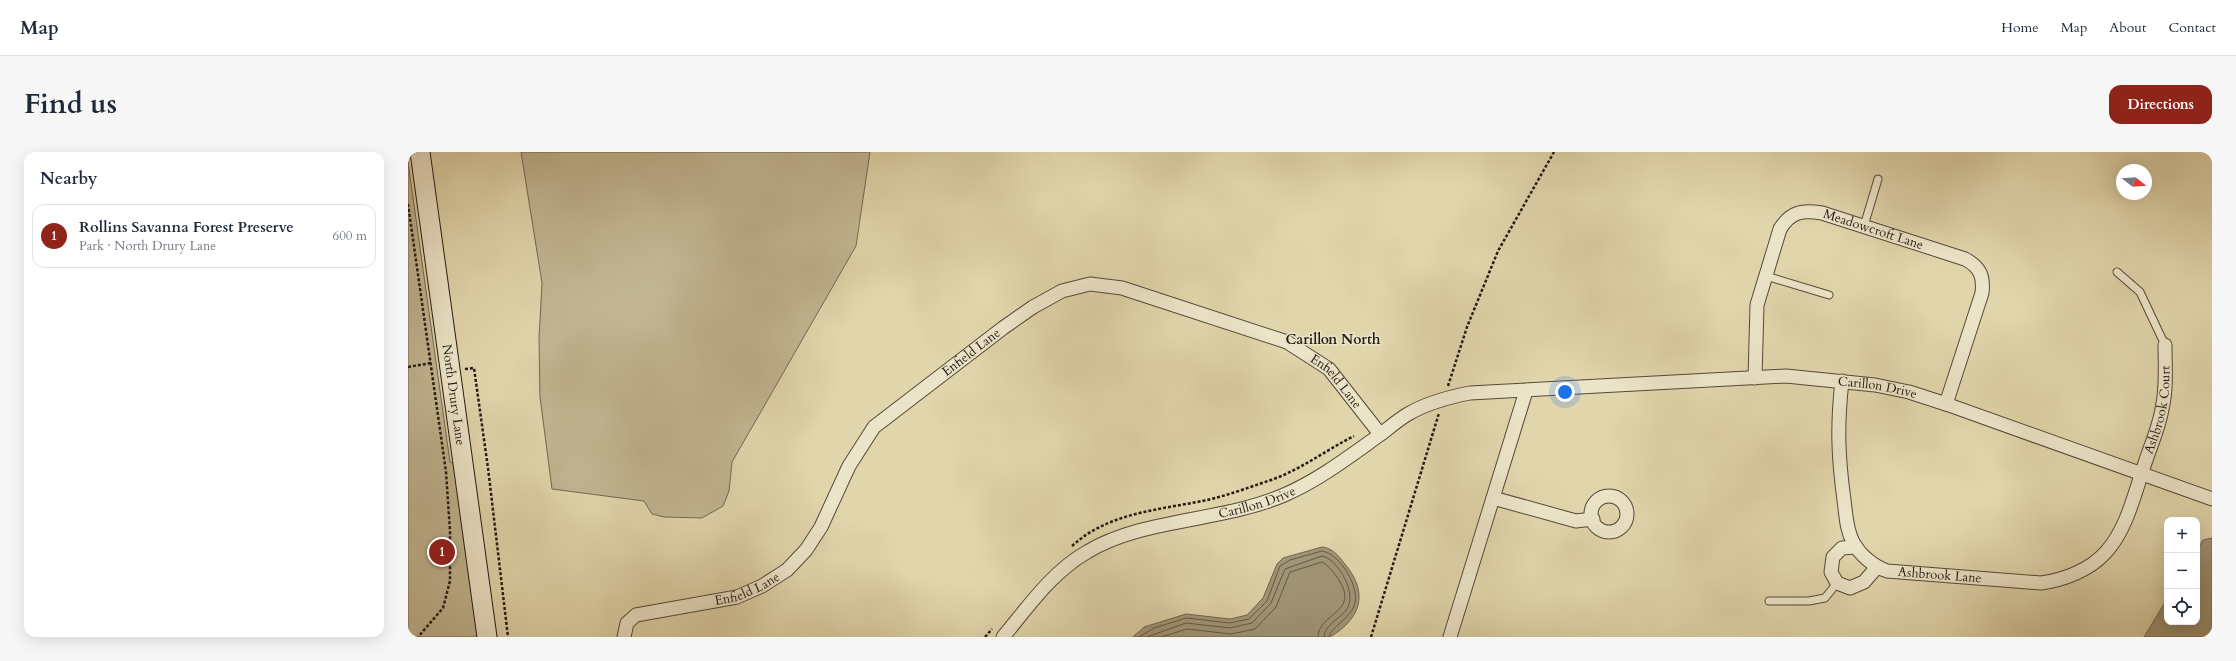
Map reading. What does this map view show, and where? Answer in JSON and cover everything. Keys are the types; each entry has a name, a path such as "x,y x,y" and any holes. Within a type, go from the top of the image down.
{"main road":[{"name":"North Drury Lane","path":"420,152 442,373 487,637"}],"street":[{"name":"Meadowcroft Lane","path":"1755,378 1757,305 1780,229 1786,219 1796,212 1822,212 1965,259 1974,264 1980,272 1983,282 1982,293 1946,404"},
{"name":"Enfield Lane","path":"624,637 627,623 636,615 737,597 762,586 787,570 806,550 821,527 849,466 874,427 1033,307 1062,291 1090,284 1122,288 1287,342 1329,369 1380,434"},
{"name":"Ashbrook Court","path":"2141,473 2163,408 2165,345"},
{"name":"Carillon Drive","path":"1002,637 1063,568 1087,552 1108,541 1133,533 1218,516 1256,506 1284,495 1315,480 1408,414 1450,396 1470,393 1786,376 1842,381 1908,392 1946,404 2212,499"},
{"name":"Ashbrook Lane","path":"1842,381 1837,426 1838,456 1848,529 1856,547 1877,566 1887,571 2041,583 2054,581 2081,571 2105,553 2127,514 2141,473"},
{"path":"1450,637 1526,390"},
{"path":"1493,498 1576,521 1592,519"},
{"path":"1856,547 1842,548 1833,557 1832,572 1837,583 1850,588 1864,582 1877,566"}],"lane":[{"path":"1864,226 1878,179"},
{"path":"2117,272 2140,292 2165,345"},
{"path":"1766,276 1829,295"},
{"path":"1769,601 1809,601 1824,598 1837,583"}],"path":[{"path":"408,204 432,363 442,373 450,531 450,581 443,608 418,637"},
{"path":"408,367 432,363"},
{"path":"442,373 474,368 488,468 508,637"}],"shaded area":[{"path":"521,152 870,152 856,246 732,462 729,491 723,506 702,518 664,517 652,514 644,501 552,489 540,397 539,338 542,283"},
{"path":"408,162 450,462 463,466 487,637 408,637"}],"water":[{"path":"2212,538 2212,637 2144,637 2164,604 2164,625 2200,625 2200,545 2203,540"},
{"path":"1322,547 1332,550 1342,560 1357,584 1359,594 1355,613 1349,622 1341,630 1330,637 1133,637 1144,627 1186,614 1230,619 1247,615 1263,598 1277,564 1283,558"}],"place":[{"name":"Rollins Savanna Forest Preserve","path":"442,552"}],"district":[{"name":"Carillon North","path":"1333,339"}]}
